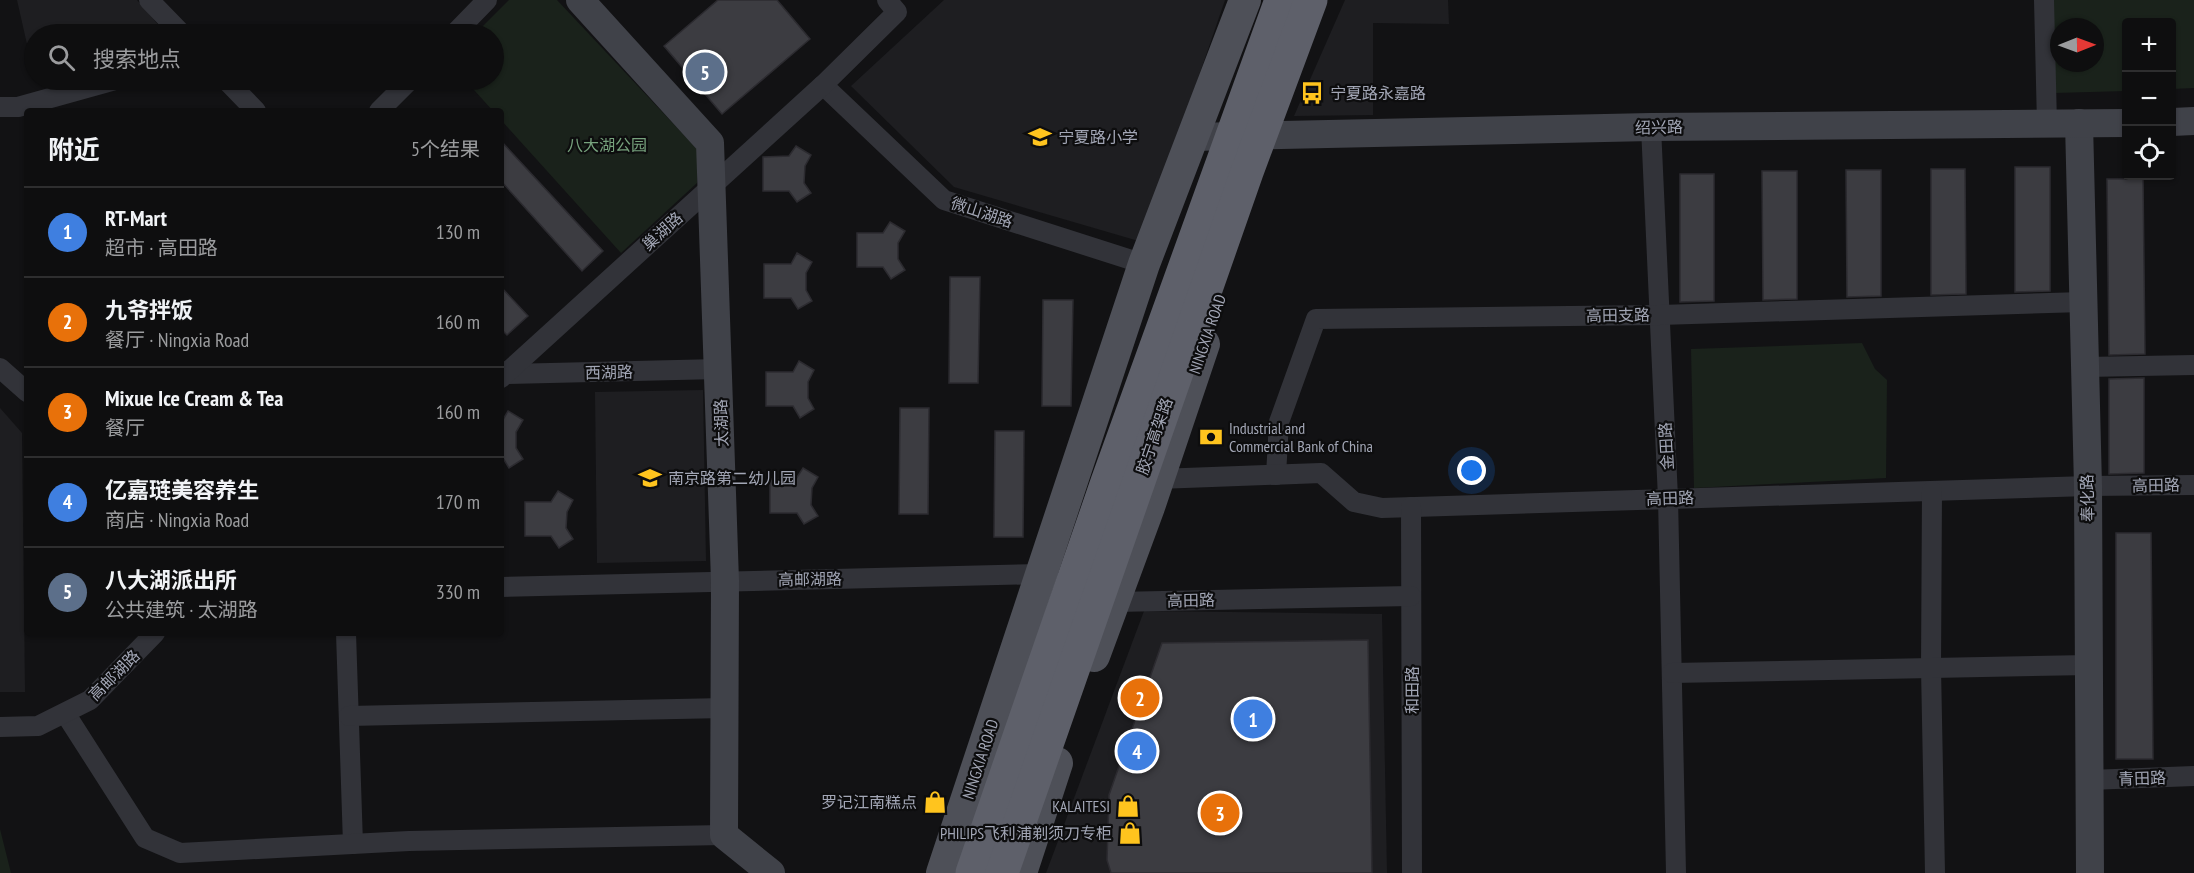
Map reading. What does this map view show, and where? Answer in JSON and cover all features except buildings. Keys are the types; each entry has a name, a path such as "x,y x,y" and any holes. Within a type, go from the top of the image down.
{"highway":[{"name":"胶宁高架路","path":"972,873 1114,460 1281,0"},
{"name":"胶宁高架路","path":"1002,873 1246,172 1311,0"}],"main road":[{"name":"NINGXIA ROAD","path":"942,873 1144,264 1245,0"},
{"name":"NINGXIA ROAD","path":"1021,873 1072,717 1158,479 1275,135 1327,0"}],"street":[{"path":"149,0 172,24"},
{"path":"464,24 488,0"},
{"name":"太湖路","path":"580,0 710,143 725,581 724,835"},
{"name":"巢湖路","path":"504,373 823,85 897,12 887,0"},
{"path":"2044,0 2047,124"},
{"name":"微山湖路","path":"823,85 944,200 1144,264"},
{"path":"0,107 18,106 78,90"},
{"path":"236,90 253,108"},
{"path":"382,108 400,90"},
{"path":"2176,122 2194,122"},
{"name":"奉化路","path":"2079,123 2088,486 2090,873"},
{"name":"绍兴路","path":"1192,137 1652,127 2122,123"},
{"name":"金田路","path":"1652,127 1668,498 1676,873"},
{"name":"高田支路","path":"1276,475 1279,422 1316,319 1660,315 2083,302"},
{"path":"2085,367 2194,365"},
{"path":"0,368 24,389"},
{"name":"西湖路","path":"504,374 719,369"},
{"name":"高田路","path":"1158,479 1321,473 1354,502 1382,508 2088,486 2194,485"},
{"path":"1932,491 1931,668 1935,873"},
{"name":"和田路","path":"1411,507 1412,873"},
{"name":"高邮湖路","path":"504,587 1042,574 1114,602"},
{"name":"高田路","path":"1114,602 1411,596"},
{"name":"高邮湖路","path":"0,728 38,726 90,700 152,636"},
{"path":"346,636 353,844"},
{"path":"1672,673 2089,665"},
{"path":"350,716 725,708"},
{"path":"65,713 145,838 180,853 409,841 724,835 771,873"},
{"name":"青田路","path":"2089,780 2194,776"}],"shaded area":[{"path":"17,0 137,0 157,24 24,24 24,31"},
{"name":"宁夏路小学","path":"944,0 1225,0 1142,242 954,187 851,86"},
{"path":"1345,0 1448,0 1449,24 1373,23 1373,115 1294,116"},
{"name":"南京路第二幼儿园","path":"703,390 706,561 597,563 595,392"},
{"path":"0,408 22,433 25,692 0,692"},
{"path":"1144,611 1382,614 1387,873 1046,873"}],"green space":[{"name":"八大湖公园","path":"509,0 557,0 698,150 697,183 621,253 504,123 504,108 490,108 474,90 504,90 504,24 485,24"},
{"path":"2053,0 2194,0 2194,88 2176,89 2176,18 2122,18 2122,91 2055,93 2055,72 2104,72 2104,18 2053,18"},
{"path":"1862,343 1875,369 1887,380 1886,478 1694,488 1691,349"},
{"path":"0,829 11,873 0,873"}],"place":[{"name":"八大湖派出所","path":"705,72"},
{"name":"宁夏路永嘉路","path":"1312,93"},
{"name":"宁夏路小学","path":"1040,137"},
{"name":"Industrial and Commercial Bank of China","path":"1211,437"},
{"name":"南京路第二幼儿园","path":"650,478"},
{"name":"九爷拌饭","path":"1140,698"},
{"name":"RT-Mart","path":"1253,719"},
{"name":"亿嘉琏美容养生","path":"1137,751"},
{"name":"罗记江南糕点","path":"935,802"},
{"name":"KALAITESI","path":"1128,806"},
{"name":"Mixue Ice Cream & Tea","path":"1220,813"},
{"name":"PHILIPS飞利浦剃须刀专柜","path":"1130,833"}]}
